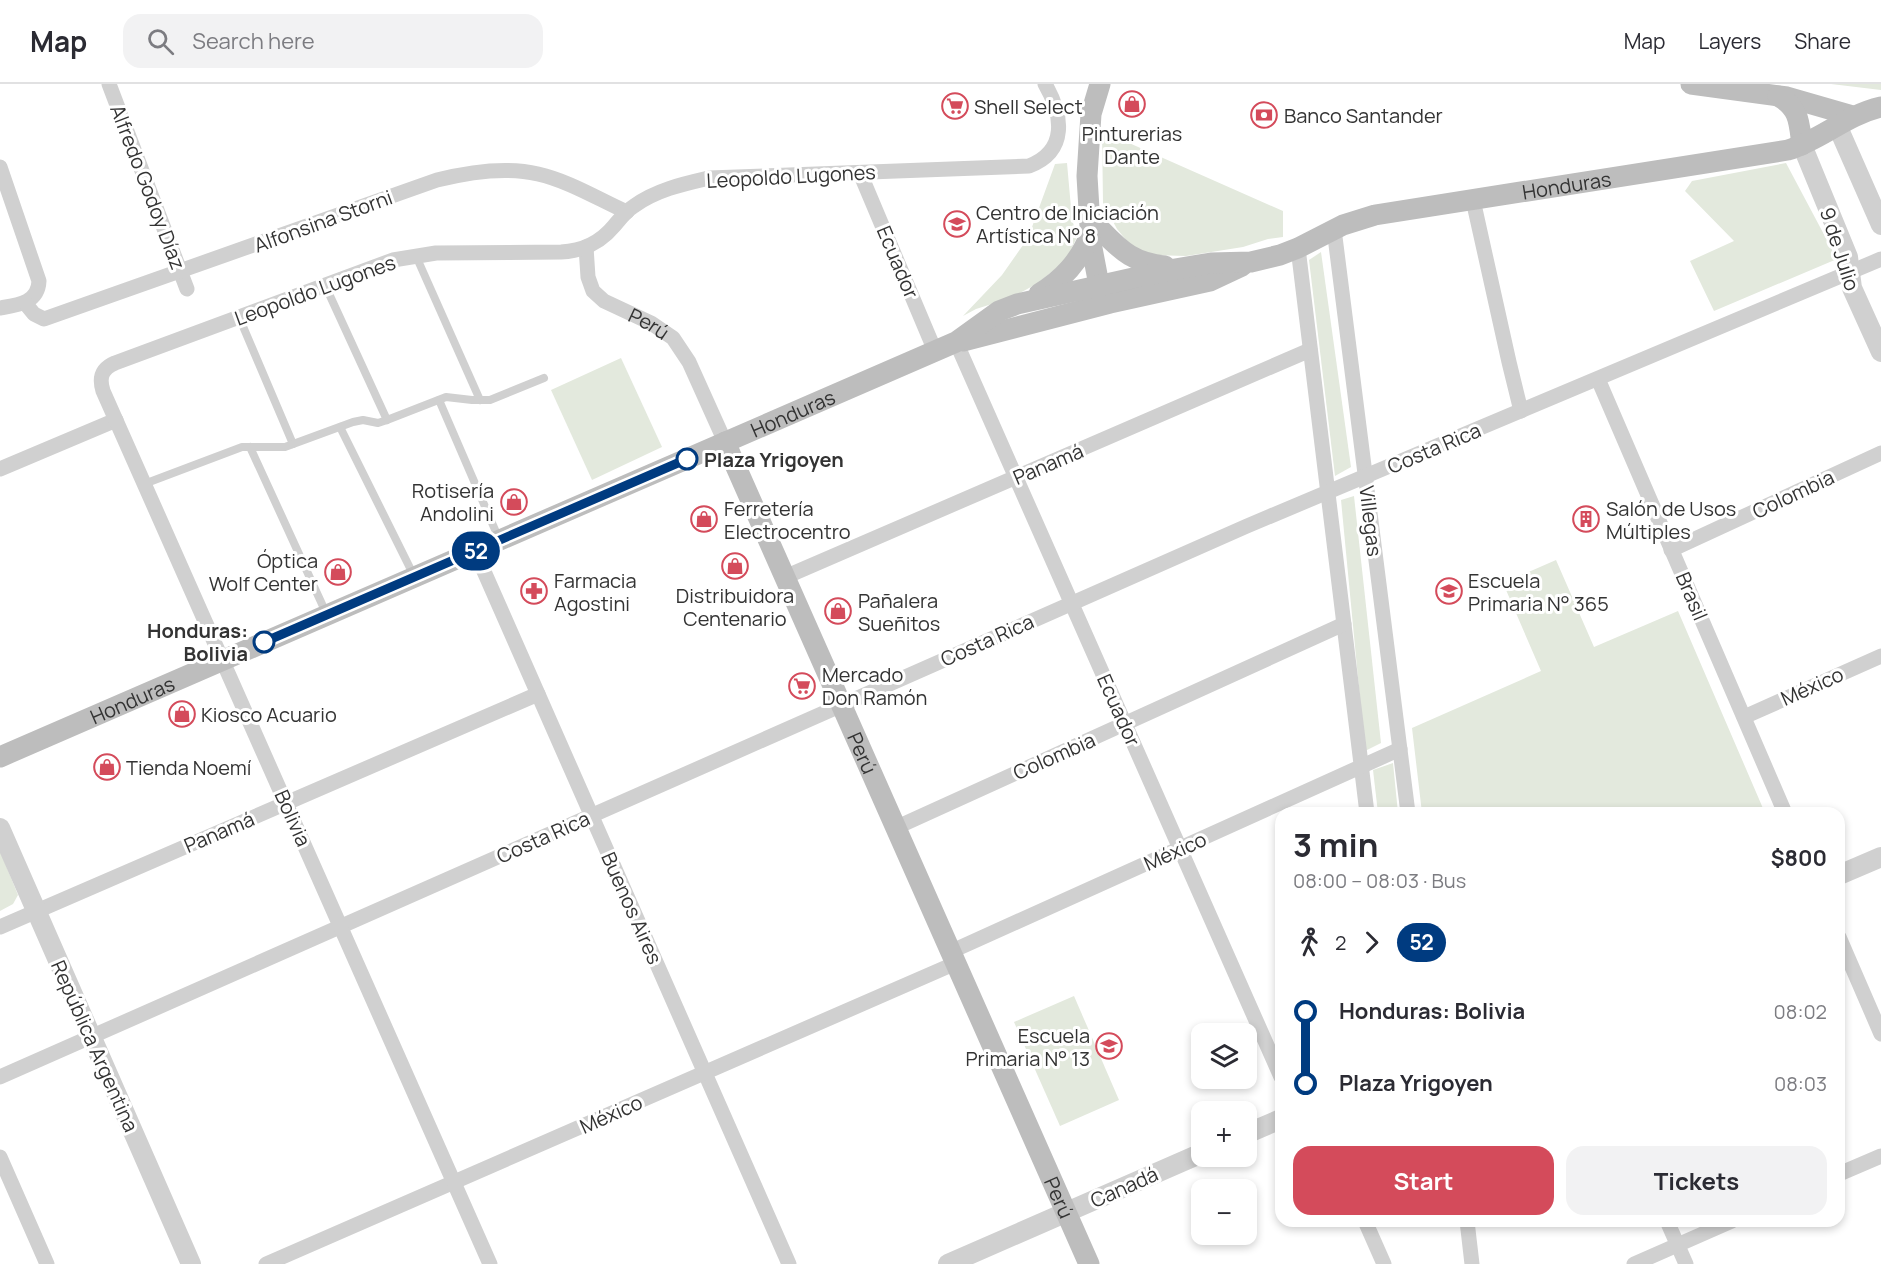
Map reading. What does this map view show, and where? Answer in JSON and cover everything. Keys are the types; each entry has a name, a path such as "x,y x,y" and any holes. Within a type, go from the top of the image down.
{"main road":[{"path":"1087,84 1093,105"},
{"path":"1100,84 1093,105 1087,160 1090,206 1096,233 1106,243 1107,290"},
{"path":"1691,84 1809,102 1845,120"},
{"path":"1775,95 1788,102 1796,112 1802,145"},
{"name":"Honduras","path":"956,342 999,311 1028,301 1107,290 1210,281 1251,262 1298,248 1334,229 1369,217 1781,151 1802,145 1845,120 1881,107"},
{"path":"1096,233 1135,259 1153,264 1184,267"},
{"path":"1028,301 1069,272 1096,233"},
{"name":"Honduras","path":"0,757 956,342 982,337 1107,290 1184,267 1211,263 1251,262"},
{"name":"Perú","path":"725,442 1089,1264"}],"street":[{"name":"Alfredo Godoy Díaz","path":"109,84 187,289"},
{"name":"Leopoldo Lugones","path":"103,372 115,363 393,260 436,253 561,252 586,248 605,236 634,206 662,192 709,178 1019,168 1038,163 1052,149 1059,132 1058,112 1045,84"},
{"path":"1845,120 1881,225"},
{"name":"9 de Julio","path":"1802,145 1848,257 1852,288 1881,352"},
{"path":"0,167 38,275 39,288 30,299 0,308"},
{"name":"Alfonsina Storni","path":"30,299 34,314 44,319 437,180 468,172 537,173 558,180 627,212"},
{"name":"Ecuador","path":"860,173 935,351"},
{"path":"1473,200 1521,411"},
{"name":"Villegas","path":"1334,229 1407,807"},
{"name":"Perú","path":"586,248 588,277 593,291 604,301 651,323 673,338 689,362 725,442"},
{"name":"Villegas","path":"1298,248 1366,807"},
{"name":"Costa Rica","path":"0,1077 1072,603 1328,492 1881,259"},
{"name":"Ecuador","path":"956,342 1275,1063"},
{"name":"Panamá","path":"785,577 1310,350"},
{"name":"Bolivia","path":"103,372 101,384 116,420 490,1264"},
{"name":"Brasil","path":"1598,379 1782,807"},
{"path":"0,469 116,420"},
{"name":"Colombia","path":"1671,550 1881,453"},
{"name":"Buenos Aires","path":"475,551 789,1264"},
{"name":"Colombia","path":"896,828 1344,624"},
{"name":"México","path":"1744,717 1881,656"},
{"name":"Panamá","path":"0,927 538,694"},
{"name":"México","path":"266,1264 704,1073 953,958 1180,848 1400,749"},
{"name":"República Argentina","path":"0,828 191,1264"},
{"path":"1845,872 1881,857"},
{"path":"1845,951 1881,1034"},
{"path":"1257,1129 1275,1122"},
{"path":"1845,1171 1881,1156"},
{"path":"0,1157 47,1264"},
{"name":"Canadá","path":"948,1264 1191,1158"},
{"path":"1368,1227 1384,1264"},
{"path":"1468,1227 1472,1264"},
{"path":"1670,1227 1686,1264"},
{"path":"1635,1264 1718,1227"}],"lane":[{"path":"415,255 480,400"},
{"path":"325,285 387,420"},
{"path":"239,317 293,444"},
{"path":"144,484 242,447 285,447 363,420 378,423 446,397 490,400 544,378"},
{"path":"439,400 499,540"},
{"path":"340,427 414,577"},
{"path":"250,447 327,615"}],"shaded area":[{"path":"1831,84 1881,84 1881,90"},
{"path":"1102,131 1283,211 1283,237 1243,247 1186,256 1152,255 1131,246 1117,229 1103,203"},
{"path":"1067,163 1072,219 1077,237 1066,260 1038,283 1011,298 976,309 963,316 1002,275 1028,238 1055,164"},
{"path":"1786,163 1837,259 1714,311 1690,261 1734,241 1685,191 1692,181"},
{"path":"1321,252 1351,467 1335,476 1309,260"},
{"name":"Plaza Yrigoyen","path":"621,358 662,447 592,480 551,390"},
{"path":"1354,496 1381,743 1365,751 1341,500"},
{"path":"1556,560 1594,647 1678,611 1762,807 1421,807 1412,728 1541,671 1503,583"},
{"path":"1393,763 1397,807 1377,807 1373,770"},
{"path":"0,851 18,895 13,904 0,911"},
{"path":"1074,996 1119,1100 1060,1126 1014,1022"}],"bus line":[{"name":"52","path":"264,642 687,459"}],"place":[{"name":"Pinturerias Dante","path":"1132,104"},
{"name":"Shell Select","path":"955,106"},
{"name":"Banco Santander","path":"1264,115"},
{"name":"Centro de Iniciación Artística N° 8","path":"957,224"},
{"name":"Plaza Yrigoyen","path":"687,459"},
{"name":"Rotisería Andolini","path":"514,502"},
{"name":"Ferretería Electrocentro","path":"704,519"},
{"name":"Salón de Usos Múltiples","path":"1586,519"},
{"name":"Distribuidora Centenario","path":"735,566"},
{"name":"Óptica Wolf Center","path":"338,572"},
{"name":"Farmacia Agostini","path":"534,591"},
{"name":"Escuela Primaria N° 365","path":"1449,591"},
{"name":"Pañalera Sueñitos","path":"838,611"},
{"name":"Honduras: Bolivia","path":"264,642"},
{"name":"Mercado Don Ramón","path":"802,686"},
{"name":"Kiosco Acuario","path":"182,714"},
{"name":"Tienda Noemí","path":"107,767"},
{"name":"Escuela Primaria N° 13","path":"1109,1046"}]}
